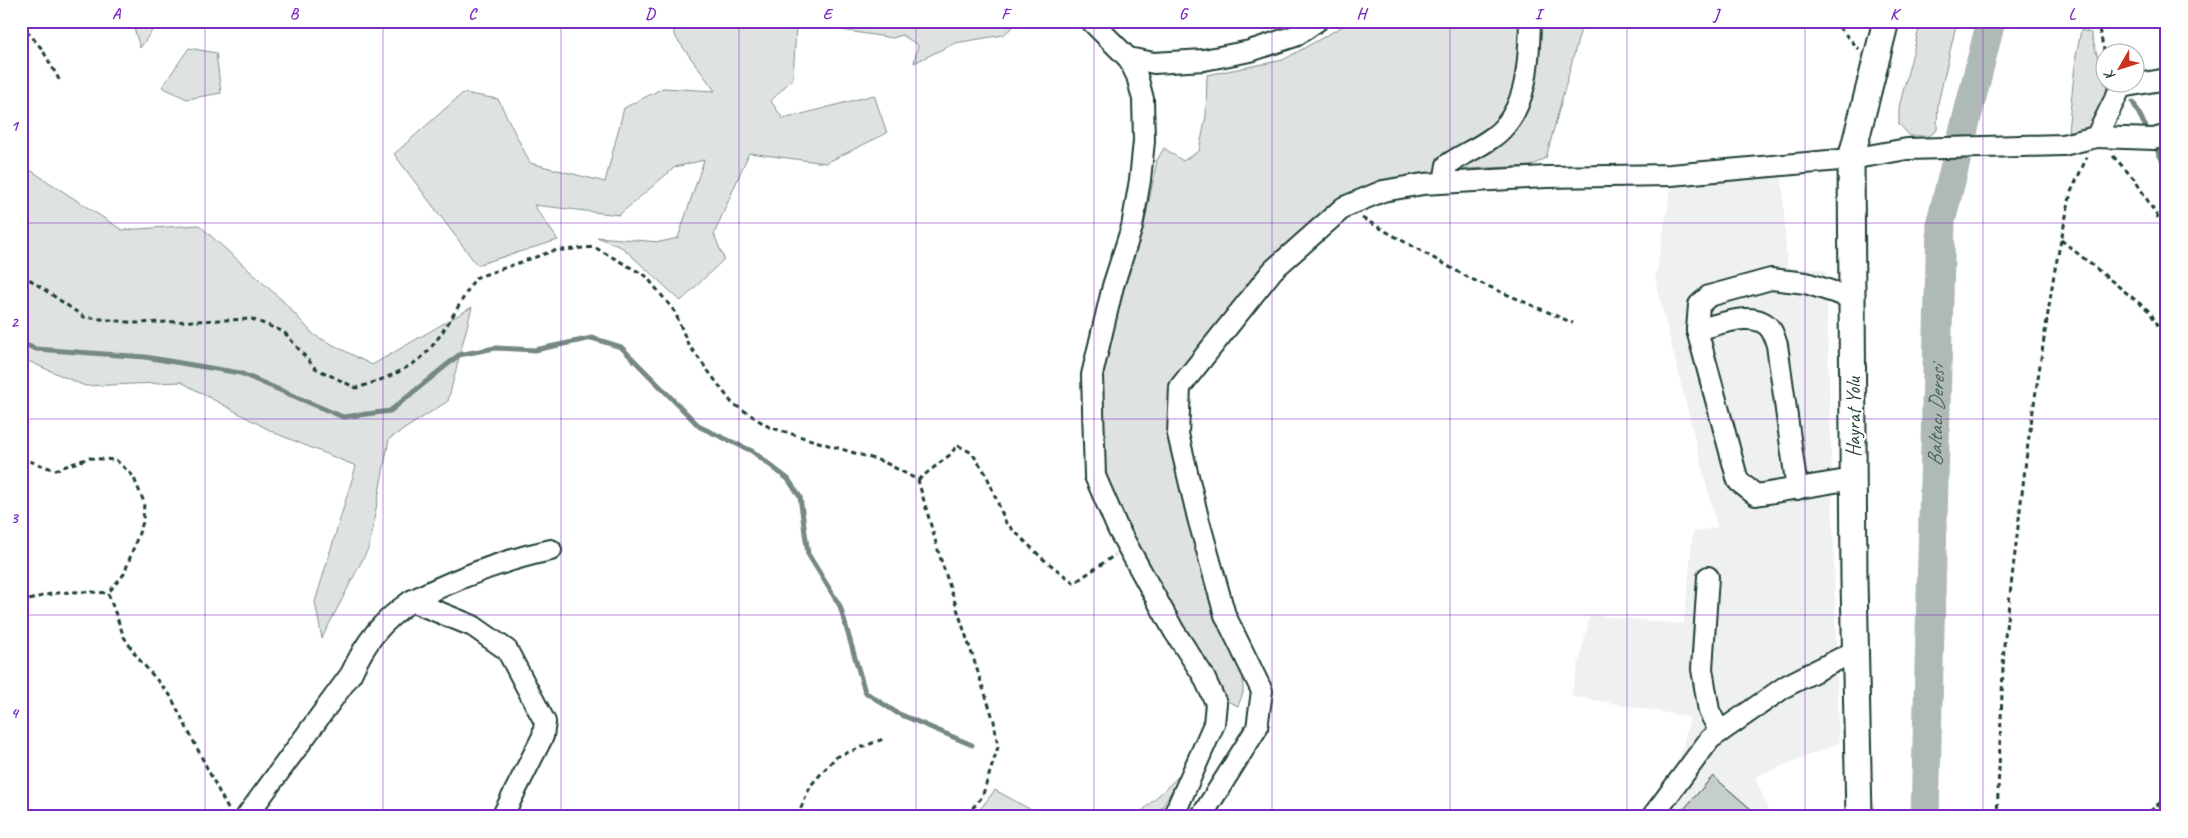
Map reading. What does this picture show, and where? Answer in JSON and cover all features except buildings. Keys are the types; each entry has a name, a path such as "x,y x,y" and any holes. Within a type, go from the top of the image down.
{"main road":[{"name":"Hayrat Yolu","path":"1859,817 1853,479 1851,159 1886,21"}],"street":[{"path":"1091,21 1128,58 1137,76 1143,99 1144,141 1132,227 1113,286 1092,375 1095,476 1127,546 1174,631 1203,675 1216,703 1214,724 1173,817"},
{"path":"1128,58 1154,63 1204,60 1250,51 1295,36 1317,21"},
{"path":"1444,182 1447,165 1494,137 1514,116 1525,83 1530,21"},
{"path":"2096,137 2122,87 2167,79"},
{"path":"1201,817 1257,728 1262,691 1225,614 1198,518 1178,434 1180,387 1274,270 1344,207 1383,191 1444,182 1671,174 1851,159 1907,149 2063,144 2096,137 2154,139 2167,135"},
{"path":"1852,298 1806,282 1771,279 1709,296 1699,305 1698,330 1738,481 1756,495 1853,479"},
{"path":"1698,330 1743,320 1756,320 1771,329 1777,345 1798,489"},
{"path":"246,817 351,674 360,654 387,618 411,601 441,586 500,565 551,550"},
{"path":"1708,577 1702,668 1709,711 1720,732"},
{"path":"411,601 473,626 507,650 545,722 543,736 502,817"},
{"path":"1652,817 1710,739 1786,686 1856,652"}],"path":[{"path":"1834,21 1874,67"},
{"path":"2097,21 2102,42"},
{"path":"21,24 42,49 61,83"},
{"path":"1997,817 2004,645 2028,443 2061,240 2071,192 2096,137 2135,180 2167,232"},
{"path":"1344,207 1469,278 1573,323"},
{"path":"2061,240 2149,312 2167,339"},
{"path":"21,276 30,279 84,318 136,323 252,319 284,332 316,368 356,388 380,381 422,357 450,319 475,278 553,251 594,247 646,276 675,312 688,344 732,403 769,427 884,462 918,480 940,557 994,722 998,747 982,796 965,817"},
{"path":"918,480 950,454 957,445 972,453 986,474 1006,523 1042,558 1074,583 1127,546"},
{"path":"21,458 55,470 89,458 116,460 133,476 144,502 144,522 124,574 108,592"},
{"path":"21,604 36,596 75,590 108,592"},
{"path":"108,592 124,637 170,695 231,817"},
{"path":"797,817 811,785 836,757 883,739"},
{"path":"2143,817 2167,797"}],"shaded area":[{"path":"132,21 159,21 140,48"},
{"path":"674,21 791,21 796,28 793,78 771,101 783,119 874,95 887,133 826,163 749,153 714,234 724,259 681,301 623,248 597,237 660,242 678,238 704,160 675,167 619,215 534,205 558,240 477,265 394,154 463,93 498,99 530,163 605,182 624,108 663,88 715,91 674,35"},
{"path":"843,21 1020,21 1003,35 955,43 914,63 918,45 902,35 893,38 841,30"},
{"path":"1352,21 1583,21 1546,158 1531,166 1464,169 1384,182 1342,199 1176,377 1167,419 1184,490 1243,673 1243,693 1238,706 1225,700 1182,631 1101,476 1098,387 1113,324 1146,217 1157,160 1164,148 1183,161 1199,151 1206,116 1207,75 1283,60"},
{"path":"1921,21 1957,21 1938,103 1937,130 1929,136 1910,136 1899,124 1899,107"},
{"path":"2081,30 2091,33 2096,51 2096,92 2107,92 2109,98 2091,130 2068,131 2076,56"},
{"path":"189,48 216,53 221,93 187,99 162,87"},
{"path":"21,164 122,230 199,225 283,301 314,335 372,365 472,307 448,401 389,439 369,547 322,638 315,602 356,466 275,433 181,382 85,386 21,358"},
{"path":"1782,174 1787,267 1826,270 1839,743 1755,777 1771,817 1642,817 1677,768 1690,717 1571,696 1590,615 1684,624 1693,532 1717,527 1655,280 1672,182"},
{"path":"1183,772 1156,817 1136,817"},
{"path":"995,790 1044,817 974,817"}],"waterway":[{"name":"Baltacı Deresi","path":"1925,817 1941,221 1991,21"},
{"name":"Baltacı Deresi","path":"1990,25 1996,21"},
{"path":"2133,102 2150,135"},
{"path":"2153,142 2167,169"},
{"path":"21,343 36,349 145,357 240,373 343,417 390,411 459,355 495,348 535,350 592,338 621,347 700,427 752,451 788,479 800,497 808,554 840,606 865,692 897,713 972,745"}]}
